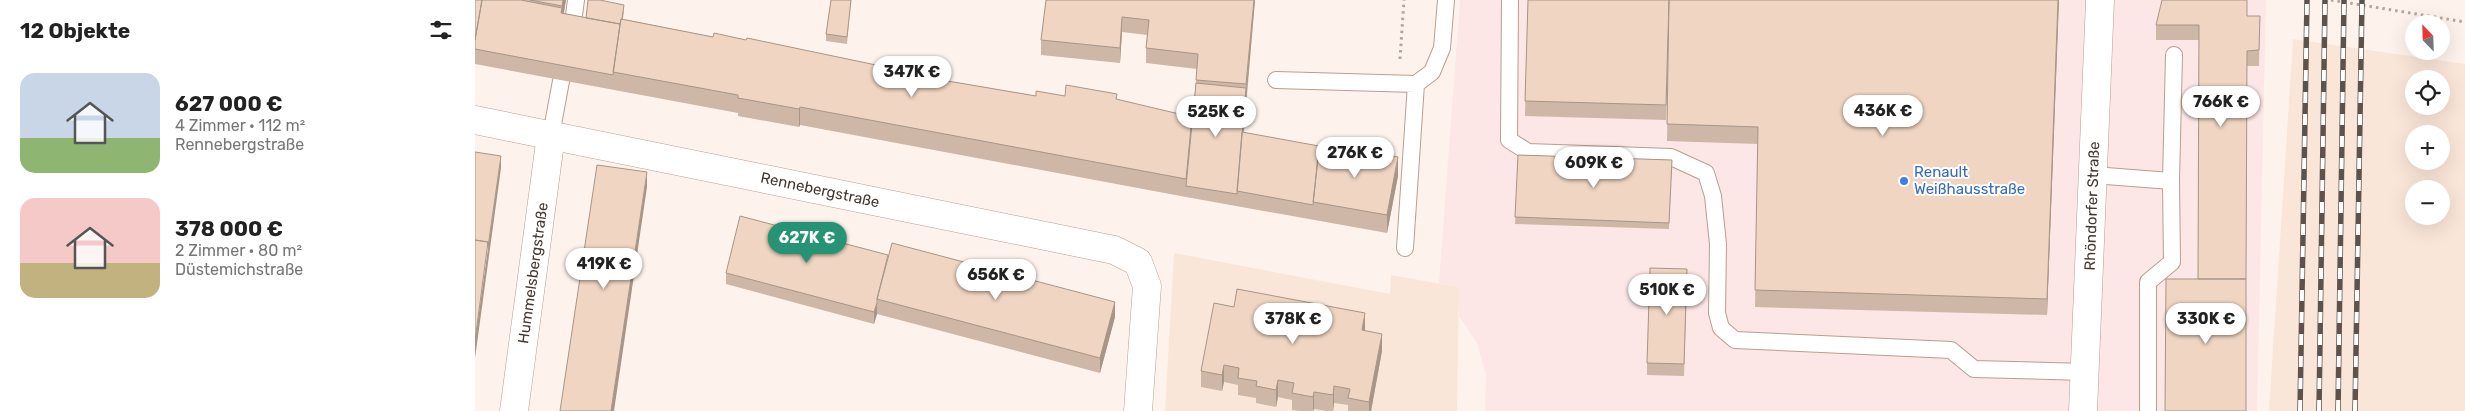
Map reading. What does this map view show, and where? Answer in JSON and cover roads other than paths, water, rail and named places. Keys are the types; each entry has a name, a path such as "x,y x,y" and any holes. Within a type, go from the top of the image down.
{"street":[{"name":"Rhöndorfer Straße","path":"2083,411 2100,0"},
{"name":"Rennebergstraße","path":"475,120 1114,250 1138,262 1147,286 1138,411"},
{"name":"Hummelsbergstraße","path":"514,411 551,135"}],"lane":[{"path":"572,30 576,0"},
{"path":"1277,80 1416,84 1432,72 1442,48 1445,0"},
{"path":"1510,0 1509,140 1528,152 1671,157 1706,172 1713,196 1718,244 1717,313 1721,328 1735,340 1951,350 1974,369 2085,372"},
{"path":"2148,411 2149,282 2172,262 2171,181 2174,55"},
{"path":"551,135 561,81"},
{"path":"1405,248 1416,84"},
{"path":"2093,175 2171,181"}],"railway":[{"path":"2300,411 2307,0"},
{"path":"2319,411 2325,0"},
{"path":"2338,411 2344,0"},
{"path":"2355,411 2362,0"}],"place":[{"name":"Renault Weißhausstraße","path":"1904,181"}]}
